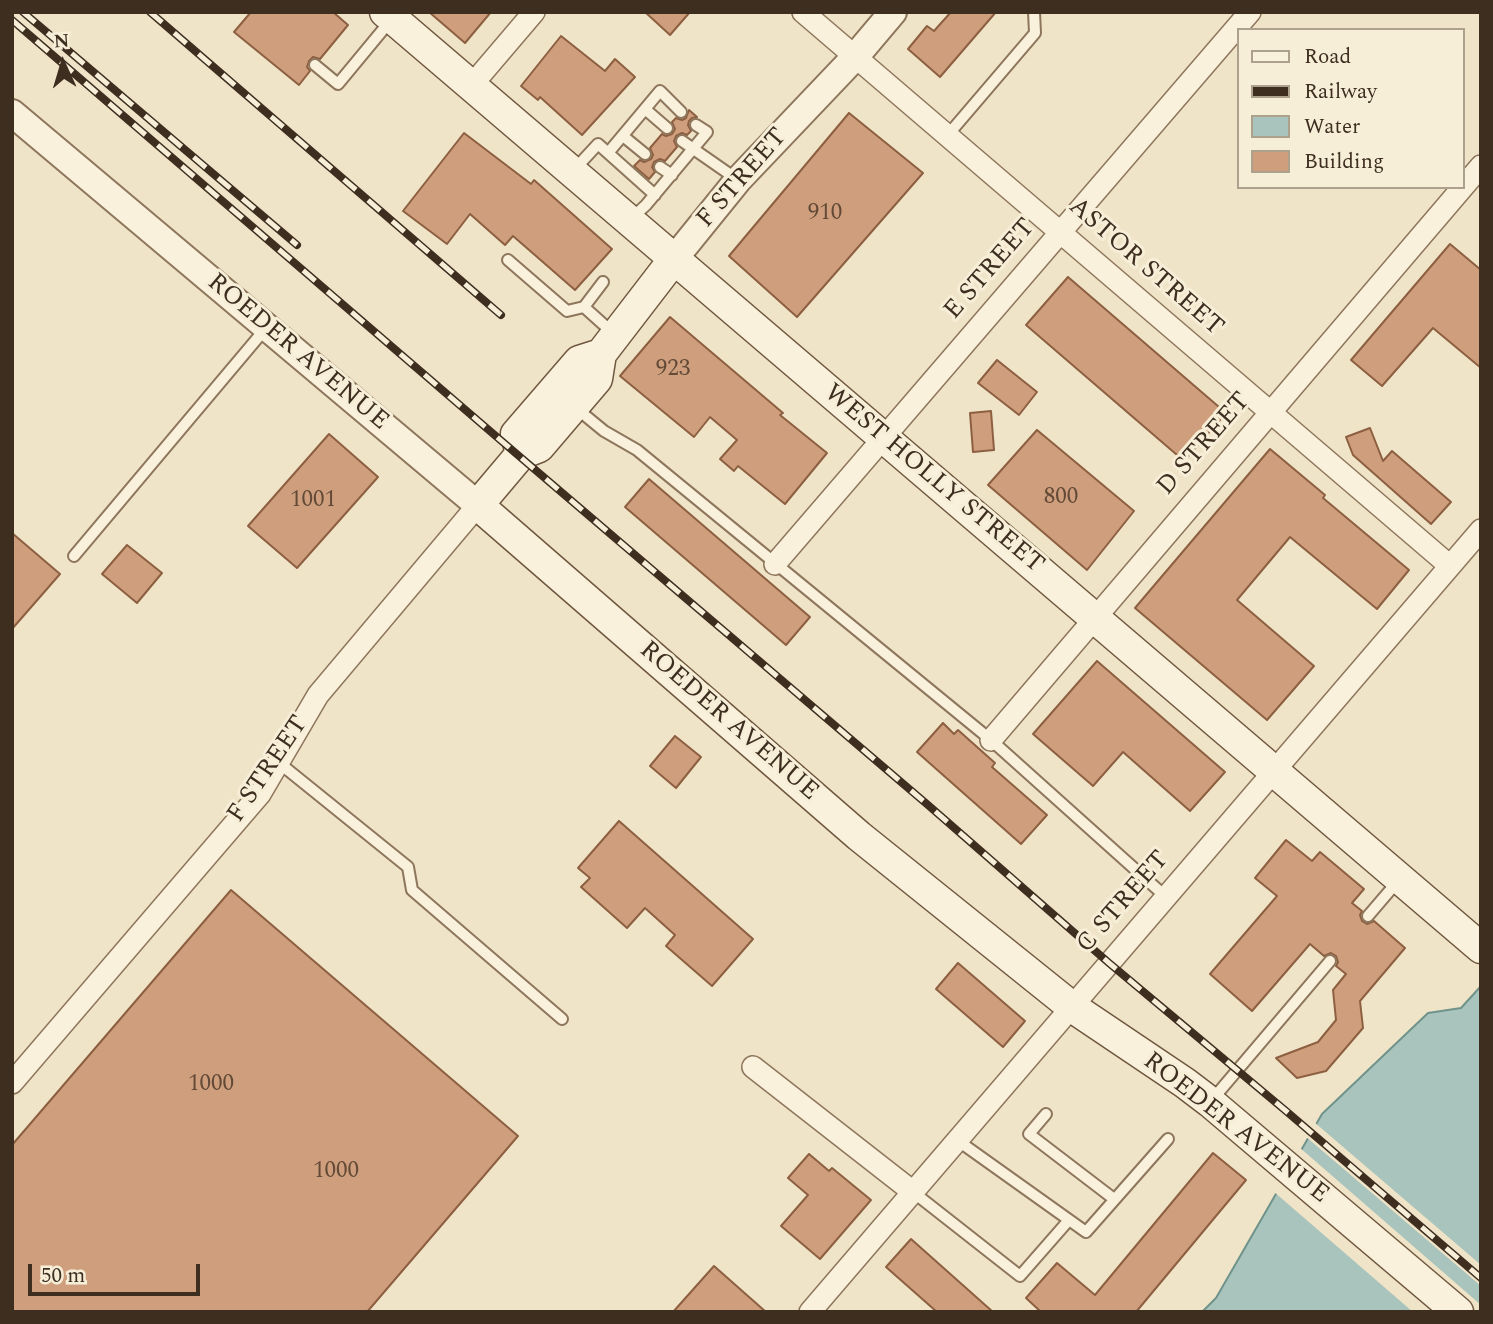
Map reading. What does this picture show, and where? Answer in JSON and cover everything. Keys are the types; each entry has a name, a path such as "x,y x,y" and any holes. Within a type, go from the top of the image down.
{"main road":[{"name":"WEST HOLLY STREET","path":"388,15 1476,944"},
{"name":"F STREET","path":"478,505 521,454 539,447 597,379 608,345 674,259"},
{"name":"F STREET","path":"521,454 516,434 579,361 608,345"},
{"name":"ROEDER AVENUE","path":"478,505 859,836 1072,1007 1210,1102 1458,1312"}],"street":[{"path":"471,86 534,12"},
{"name":"ASTOR STREET","path":"803,12 1450,566"},
{"name":"F STREET","path":"674,259 738,180 855,57 893,12"},
{"name":"E STREET","path":"775,564 1250,12"},
{"name":"ROEDER AVENUE","path":"13,115 478,505"},
{"name":"D STREET","path":"1465,185 1481,166"},
{"name":"D STREET","path":"991,740 1461,189"},
{"name":"F STREET","path":"12,1083 260,794 318,695 478,505"},
{"name":"C STREET","path":"810,1312 1481,530"},
{"path":"753,1067 913,1192"}],"lane":[{"path":"947,136 1035,33 1034,12"},
{"path":"315,65 338,84 388,15"},
{"path":"608,153 660,91 681,112"},
{"path":"645,109 667,128"},
{"path":"629,221 655,195 707,132 696,125"},
{"path":"623,136 645,153"},
{"path":"682,141 738,180"},
{"path":"572,172 598,144 655,195"},
{"path":"660,167 671,175"},
{"path":"508,260 567,311 584,307 603,282"},
{"path":"584,307 608,345"},
{"path":"74,556 267,327"},
{"path":"574,406 604,431 637,450 991,740 1166,897"},
{"path":"278,762 408,867 412,890 562,1019"},
{"path":"1368,916 1400,878"},
{"path":"1210,1102 1330,961"},
{"path":"1046,1114 1029,1133 1115,1199"},
{"path":"957,1140 1086,1232 1168,1139"},
{"path":"913,1192 1020,1276 1069,1220"}],"water":[{"path":"1481,986 1481,1312 1202,1312 1216,1298 1322,1114 1428,1013 1461,1008"}],"pier":[{"path":"1314,1122 1481,1265 1481,1286 1305,1136"},
{"path":"1299,1147 1481,1305 1481,1312 1413,1312 1273,1191"}],"building":[{"path":"251,12 333,12 348,25 320,59 313,57 309,61 307,67 310,71 299,85 234,32"},
{"path":"429,12 491,12 465,43"},
{"path":"645,12 690,12 670,35"},
{"path":"951,12 996,12 940,77 908,49 927,26 934,31"},
{"path":"561,36 605,71 615,59 635,77 582,135 540,97 538,100 521,86"},
{"path":"689,110 697,117 689,121 691,131 687,135 682,133 676,136 674,141 677,147 665,161 660,159 654,162 652,167 655,172 649,179 634,166 640,160 644,162 651,159 653,155 650,148 662,134 672,134 675,129 672,122 676,118 686,118"},
{"path":"849,113 923,173 797,317 729,256"},
{"path":"464,133 531,184 534,180 612,249 575,290 513,236 505,245 470,214 447,244 403,211"},
{"path":"1450,244 1481,270 1481,368 1433,328 1382,386 1351,360"},
{"path":"1068,277 1226,413 1184,461 1026,325"},
{"path":"670,317 827,453 785,504 738,466 734,471 720,459 737,440 710,417 694,437 620,376"},
{"path":"997,360 1037,392 1019,415 978,383"},
{"path":"991,411 994,450 973,452 970,413"},
{"path":"1370,428 1383,461 1392,451 1451,502 1431,524 1353,455 1346,437"},
{"path":"1037,430 1134,511 1087,570 988,485"},
{"path":"329,434 378,477 297,568 248,526"},
{"path":"1270,449 1325,495 1323,498 1409,570 1377,609 1290,537 1237,600 1314,666 1267,720 1135,608"},
{"path":"649,479 810,617 786,645 625,507"},
{"path":"12,533 60,574 12,629"},
{"path":"127,545 162,573 137,603 102,574"},
{"path":"1097,661 1225,772 1190,811 1123,752 1093,786 1033,734"},
{"path":"943,723 954,734 958,730 995,763 992,767 1047,815 1021,844 917,752"},
{"path":"675,736 701,757 676,788 650,766"},
{"path":"619,821 753,939 712,986 666,946 675,935 645,908 627,928 581,887 590,878 578,868"},
{"path":"1286,840 1312,861 1320,852 1364,889 1352,903 1362,911 1362,921 1367,924 1374,921 1405,948 1360,1001 1363,1028 1326,1071 1297,1078 1276,1058 1318,1042 1336,1020 1333,990 1346,974 1336,966 1336,956 1331,953 1324,956 1310,944 1252,1011 1210,974 1277,896 1255,878"},
{"path":"231,890 518,1136 367,1312 12,1312 12,1145"},
{"path":"958,963 1025,1021 1003,1047 936,989"},
{"path":"1213,1153 1246,1180 1136,1312 1041,1312 1026,1298 1057,1263 1095,1295"},
{"path":"809,1154 829,1171 832,1168 871,1200 820,1259 781,1226 808,1195 788,1178"},
{"path":"911,1239 993,1312 937,1312 886,1267"},
{"path":"714,1266 766,1312 673,1312"}],"railway":[{"path":"23,12 297,245"},
{"path":"150,12 501,315"},
{"path":"12,20 1109,963 1481,1278"}]}
